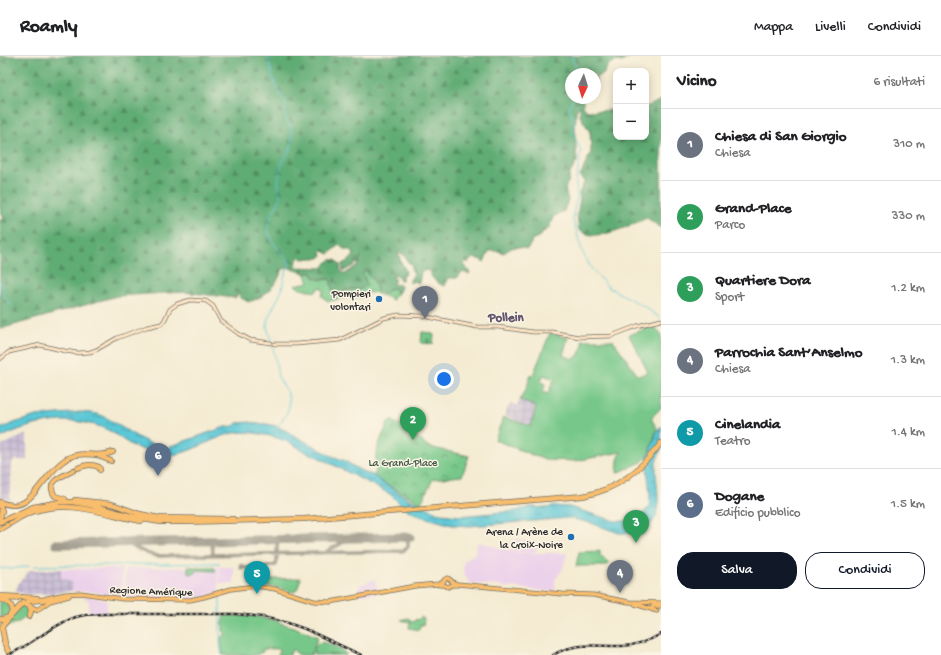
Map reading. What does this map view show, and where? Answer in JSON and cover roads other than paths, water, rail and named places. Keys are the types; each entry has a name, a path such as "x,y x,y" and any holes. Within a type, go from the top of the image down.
{"highway":[{"path":"0,528 32,512 66,506 90,509 139,521 154,523 258,523 585,498 613,490 640,469 661,445"},
{"path":"0,504 13,506 26,501 50,475 69,458 78,454 101,454 113,452"},
{"path":"0,504 13,507 31,500 52,474 69,459 83,455 102,456 112,461"},
{"path":"68,500 55,496 52,492 52,487 59,477 85,466 96,465 100,470"},
{"path":"0,523 33,507 68,500 86,500 112,504 140,514 159,518 225,518 266,521"},
{"path":"33,507 67,502 91,504 142,519 162,522 266,521 363,516"},
{"path":"0,504 2,512 0,518"},
{"path":"0,523 32,510 61,504 84,505 154,523"},
{"path":"0,596 48,598"},
{"path":"5,643 2,628 3,625 18,607 23,603 48,598"},
{"path":"0,599 8,602 12,609 9,617 3,619 0,618"},
{"path":"23,603 37,610"},
{"path":"29,617 31,612 30,606"},
{"path":"0,633 9,653"}],"main road":[{"path":"0,359 9,352 40,345 57,350 76,352 93,351 117,338 147,327 161,324 172,307 184,301 190,300 206,301 212,304 221,321 244,338 272,343 297,344 340,340 388,316 427,317 482,328 498,327 533,332 552,332 579,337 611,336 638,326 661,320"},
{"path":"221,593 244,588 266,588 313,602 333,604 415,587 444,583 448,578 452,583 557,594 598,596 622,603 661,605"},
{"path":"444,583 448,587 452,583"},
{"path":"53,594 71,593"},
{"name":"Regione Amérique","path":"48,598 71,593 93,594 123,599 187,600 199,599 221,593"},
{"name":"Regione Amérique","path":"80,594 123,601 187,602 221,593"},
{"path":"0,599 41,599 80,594"},
{"path":"37,610 52,600 80,594"},
{"path":"557,594 603,596 629,602 661,605"},
{"path":"634,604 644,606 655,612 652,609 653,606 661,605"}],"water":[{"path":"81,412 93,413 102,416 145,441 154,445 170,448 171,446 225,427 234,426 237,423 250,422 277,426 365,473 373,475 409,499 441,514 459,516 516,511 531,507 548,508 552,506 569,507 615,521 627,521 637,517 645,512 649,506 650,495 647,467 648,456 657,431 661,426 661,448 656,463 658,496 657,516 653,522 644,529 627,533 619,533 591,523 569,518 470,526 452,525 420,516 404,508 390,494 314,455 283,440 257,433 241,432 225,435 187,451 169,455 140,449 108,430 81,422 68,421 40,424 26,427 0,438 0,429 14,423 36,416"}],"waterway":[{"path":"268,56 276,87 286,102 285,116 292,130 291,149 281,166 280,172 278,185 281,198 272,215 268,228 272,240 290,262 284,277 282,290 268,318 267,327 275,356 278,377 287,391 289,400 287,413 278,427"},
{"path":"571,56 576,68"},
{"path":"571,104 569,108 575,123 573,132 581,151 576,182 577,197 573,219 582,251 591,268 608,287 645,307 661,319"},
{"path":"0,281 3,295 12,306"},
{"path":"35,566 219,563 219,565"},
{"path":"0,568 12,569 29,566"},
{"path":"220,596 220,644 222,655"}],"railway":[{"path":"8,655 17,651 58,625 76,617 91,614 236,614 263,617 305,629 361,655"},
{"path":"553,655 579,646 633,645 647,641 661,634"}],"place":[{"name":"Pompieri volontari","path":"379,299"},
{"name":"Chiesa di San Giorgio","path":"425,319"},
{"name":"Grand-Place","path":"413,440"},
{"name":"Dogane","path":"158,476"},
{"name":"Arena / Arène de la Croix-Noire","path":"571,537"},
{"name":"Quartiere Dora","path":"636,543"},
{"name":"Parrochia Sant’Anselmo","path":"620,593"},
{"name":"Cinelandia","path":"257,594"}],"district":[{"name":"Pollein","path":"506,316"}],"park label":[{"name":"La Grand-Place","path":"403,462"}]}
